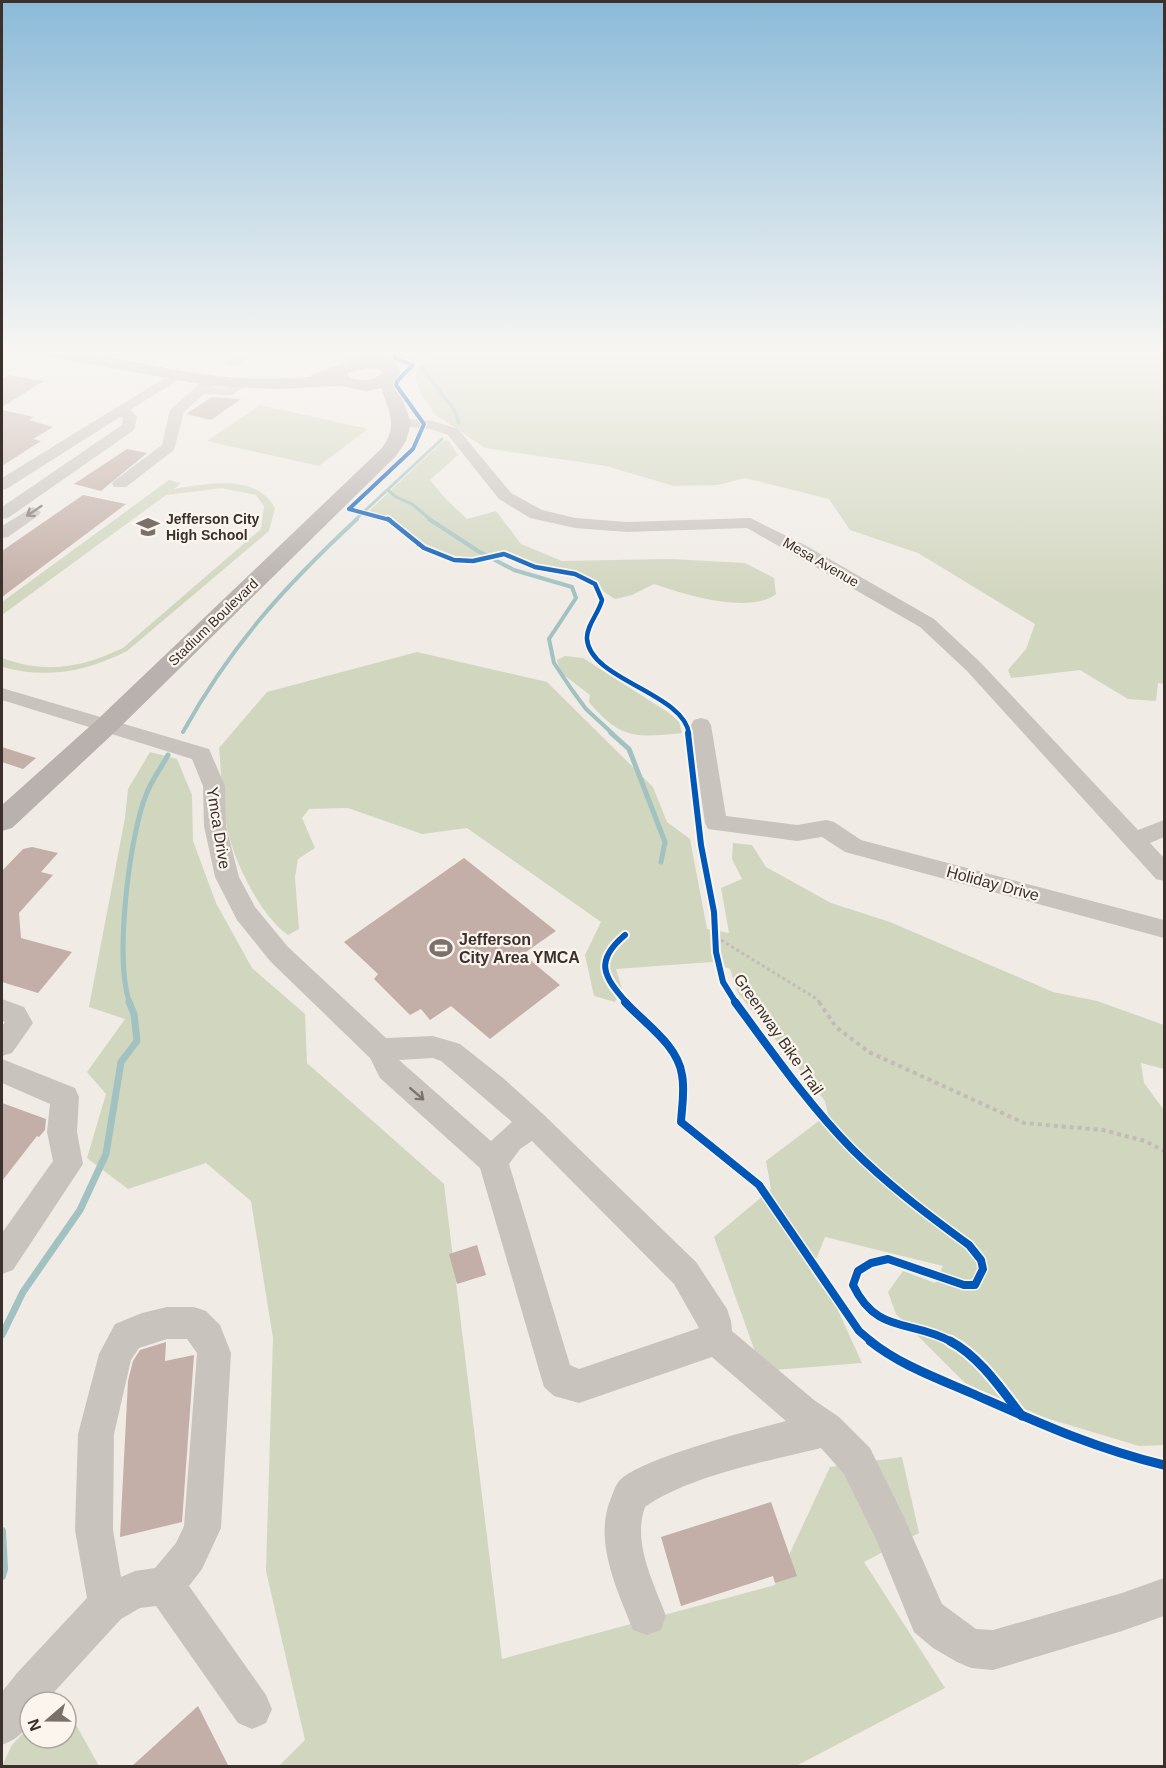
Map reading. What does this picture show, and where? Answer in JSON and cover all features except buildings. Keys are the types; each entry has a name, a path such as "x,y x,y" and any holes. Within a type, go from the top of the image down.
{"main road":[{"name":"Stadium Boulevard","path":"2,822 107,725 389,452 397,442 398,433"}],"street":[{"path":"2,485 85,433"},
{"path":"2,514 121,433"},
{"path":"120,484 169,447 172,433"},
{"name":"Mesa Avenue","path":"453,433 505,496 536,514 575,523 627,527 750,523 800,549 927,623 974,667 1164,873"},
{"path":"2,534 52,499 55,491 47,485"},
{"path":"2,694 107,725"},
{"name":"Ymca Drive","path":"107,725 201,754 214,786 215,826 227,877 246,914 279,954 380,1050"},
{"name":"Holiday Drive","path":"701,725 716,823 798,833 826,828 853,846 1164,929"},
{"path":"1134,841 1164,828"},
{"path":"2,1010 15,1015 20,1023 2,1045"},
{"path":"433,1047 450,1052 533,1123 685,1273 716,1321 716,1339 579,1386 566,1384 556,1375 493,1161 390,1070 380,1050 433,1047"},
{"path":"2,1071 64,1097 62,1132 68,1164 2,1258"},
{"path":"493,1161 510,1140 533,1123"},
{"path":"2,1725 31,1687 107,1605 135,1590 165,1585 189,1556 202,1528 214,1353 207,1337 194,1323 167,1323 142,1329 127,1336 116,1354 96,1434 94,1530 107,1605"},
{"path":"716,1339 802,1412 827,1429 857,1461 889,1526 928,1618 947,1634 970,1648 993,1650 1122,1612 1164,1596"},
{"path":"647,1616 621,1542 623,1517 632,1495 652,1481 786,1438 827,1429"},
{"path":"165,1585 252,1709"}],"path":[{"path":"715,929 716,945"},
{"path":"716,937 817,999 836,1027 869,1052 1024,1123 1103,1130 1145,1141 1164,1151"}],"green space":[{"path":"220,433 363,433 319,466 207,441"},
{"path":"462,433 1164,433 1164,684 1158,683 1156,701 1128,699 1080,670 1011,678 1008,670 1026,649 1035,624 918,553 850,530 829,499 745,478 718,485 674,486 606,466 485,448"},
{"path":"444,440 449,441 458,455 430,480 467,519 496,511 521,544 562,561 670,559 745,563 774,578 776,594 750,603 733,603 698,597 654,584 632,595 615,599 604,592 598,582 583,574 538,566 504,552 475,558 456,558 432,549 413,538 384,515 369,511"},
{"path":"169,480 181,483 174,489 230,484 243,485 256,490 267,497 275,508 269,531 127,651 96,664 66,671 34,673 2,667 2,658 34,666 63,666 92,660 123,648 261,529 264,506 256,495 222,488 166,495 2,615 2,602"},
{"path":"417,652 547,682 653,787 667,822 690,839 707,929 729,933 721,888 742,879 732,859 733,843 752,845 766,867 831,903 890,922 1053,992 1097,1001 1164,1025 1164,1069 1141,1063 1144,1083 1164,1110 1164,1445 1139,1446 1046,1418 967,1385 896,1314 888,1292 903,1271 935,1283 943,1266 825,1237 811,1272 836,1306 862,1363 762,1371 714,1237 771,1189 766,1161 828,1114 825,1101 738,993 730,969 712,962 616,969 622,989 615,1002 594,996 585,955 601,922 467,828 422,834 348,808 309,809 302,818 315,848 298,859 295,877 299,929 288,935 278,927 260,904 244,876 233,848 224,814 219,748 267,692"},
{"path":"565,656 583,658 669,713 679,722 682,733 641,735 630,733 610,723 589,702 590,695 560,672 557,660"},
{"path":"150,752 177,759 192,795 193,841 216,903 252,968 305,1014 307,1063 444,1184 502,1659 775,1585 830,1467 902,1457 919,1533 864,1562 945,1688 796,1766 279,1766 305,1740 266,1571 273,1338 251,1201 206,1163 128,1189 87,1158 106,1094 87,1072 125,1019 89,1007 125,818 128,789"},
{"path":"78,1728 99,1766 2,1766 12,1745 18,1739 18,1750 78,1750"}],"waterway":[{"path":"355,520 442,439"},
{"path":"388,490 396,497 412,504 431,520"},
{"path":"183,732 220,671 261,618 306,568 357,519"},
{"path":"429,519 478,551 514,570 572,587 576,598 549,639 554,663 586,709 613,734"},
{"path":"611,733 629,749 665,842 661,862"},
{"path":"130,1003 125,984 123,960 129,869 146,795 168,755"},
{"path":"2,1335 23,1292 80,1210 106,1154 121,1062 137,1041 134,1014 129,1002"},
{"path":"2,1531 4,1569 2,1576"}],"cycle path":[{"path":"349,509 413,449 420,433"},
{"name":"Greenway Bike Trail","path":"349,509 388,519 424,548 454,560 473,561 504,554 535,567 575,574 595,584 602,600 588,634 590,648 597,658 622,678 671,707 682,717 688,729 701,845 714,912 716,952 723,982 728,992 794,1082 837,1133 867,1164 969,1245 981,1260 982,1274 975,1285 964,1285 888,1259 871,1263 858,1271 853,1285 861,1302 871,1313 884,1320 927,1331 956,1344 983,1369 1022,1416"},
{"path":"625,935 606,955 605,967 619,994 677,1058 683,1081 681,1122 759,1185 859,1331 884,1352 916,1369 1077,1440 1118,1454 1164,1465"}],"place":[{"name":"Jefferson City High School","path":"148,527"},
{"name":"Jefferson City Area YMCA","path":"441,948"}]}
